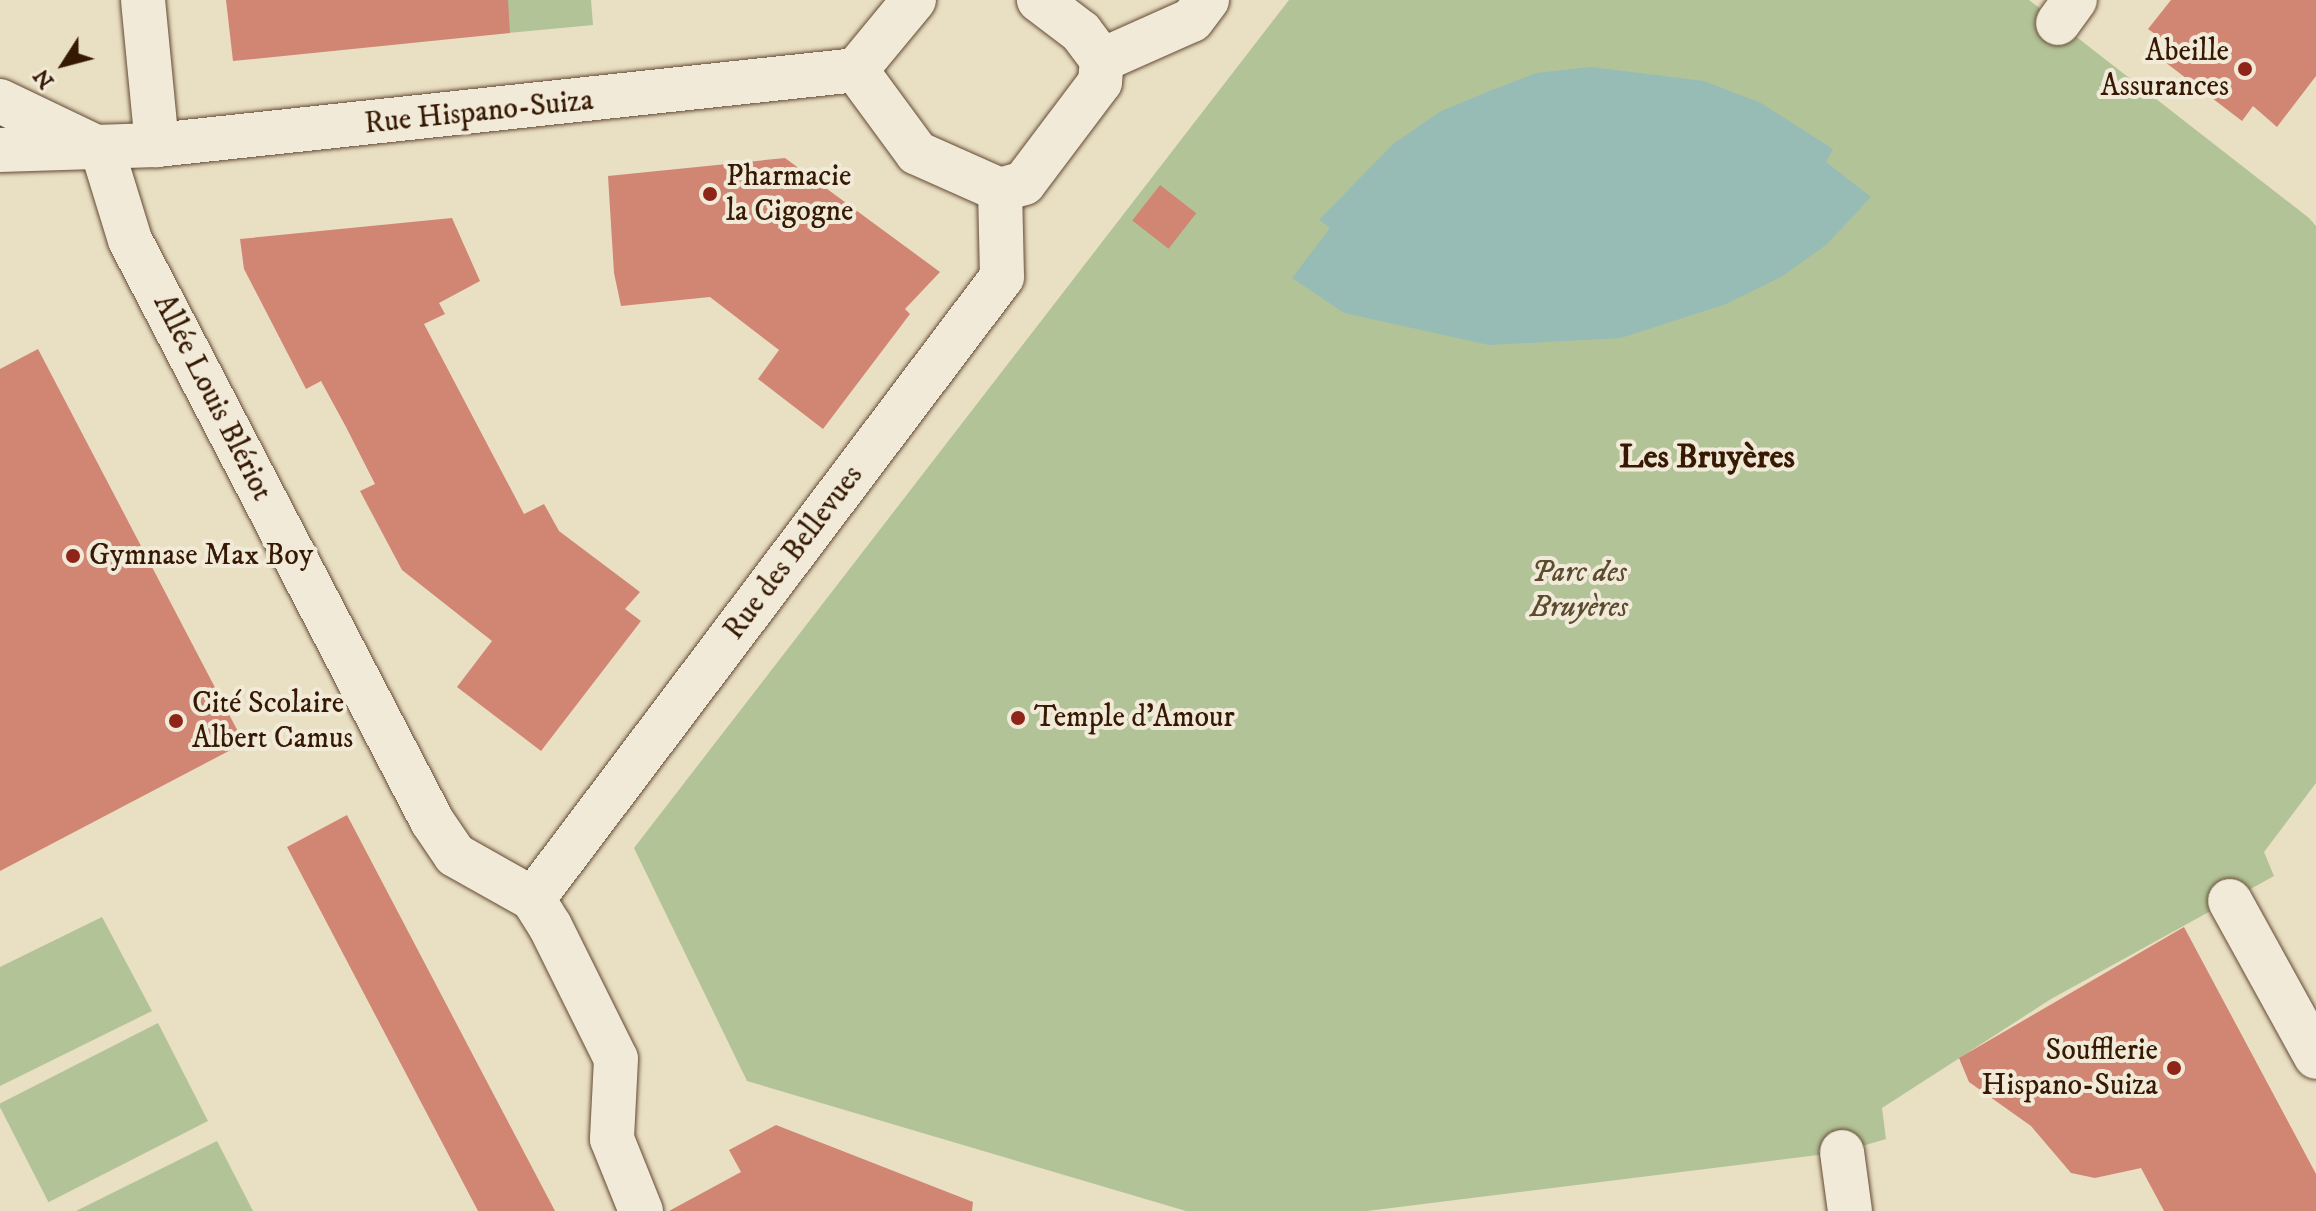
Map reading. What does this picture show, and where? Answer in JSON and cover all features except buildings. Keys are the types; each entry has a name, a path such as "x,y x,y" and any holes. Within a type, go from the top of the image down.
{"street":[{"path":"143,0 157,145"},
{"path":"914,0 856,70 917,153 1000,190 1024,183 1100,82 1102,60 1081,32 1039,0"},
{"path":"1102,60 1192,20 1207,0"},
{"name":"Rue Hispano-Suiza","path":"0,150 157,145 856,70"},
{"name":"Rue Hispano-Suiza","path":"0,101 102,149"},
{"name":"Allée Louis Blériot","path":"102,149 130,240 432,821 455,855 533,899"},
{"name":"Rue des Bellevues","path":"533,899 1002,277 1000,190"},
{"path":"533,899 616,1059 612,1139 641,1211"},
{"path":"2230,901 2316,1057"},
{"path":"1842,1152 1850,1211"}],"green space":[{"path":"483,0 591,0 593,25 486,35"},
{"name":"Parc des Bruyères","path":"1289,0 2029,0 2309,218 2316,226 2316,783 2264,852 2274,876 2051,999 1882,1108 1886,1139 1842,1152 1367,1211 1186,1211 747,1081 634,848"},
{"path":"102,917 152,1011 0,1086 0,967"},
{"path":"158,1023 208,1121 48,1202 0,1104"},
{"path":"217,1141 253,1211 76,1211"}],"water":[{"path":"1591,67 1704,81 1761,103 1833,149 1826,162 1871,197 1826,245 1781,277 1726,304 1621,338 1489,345 1344,313 1292,278 1330,228 1319,220 1393,144 1441,111 1487,92 1536,73"}],"place":[{"name":"Abeille Assurances","path":"2245,69"},
{"name":"Pharmacie la Cigogne","path":"710,194"},
{"name":"Gymnase Max Boy","path":"73,556"},
{"name":"Temple d'Amour","path":"1018,718"},
{"name":"Cité Scolaire Albert Camus","path":"176,721"},
{"name":"Soufflerie Hispano-Suiza","path":"2174,1068"}],"district":[{"name":"Les Bruyères","path":"1707,458"}]}
